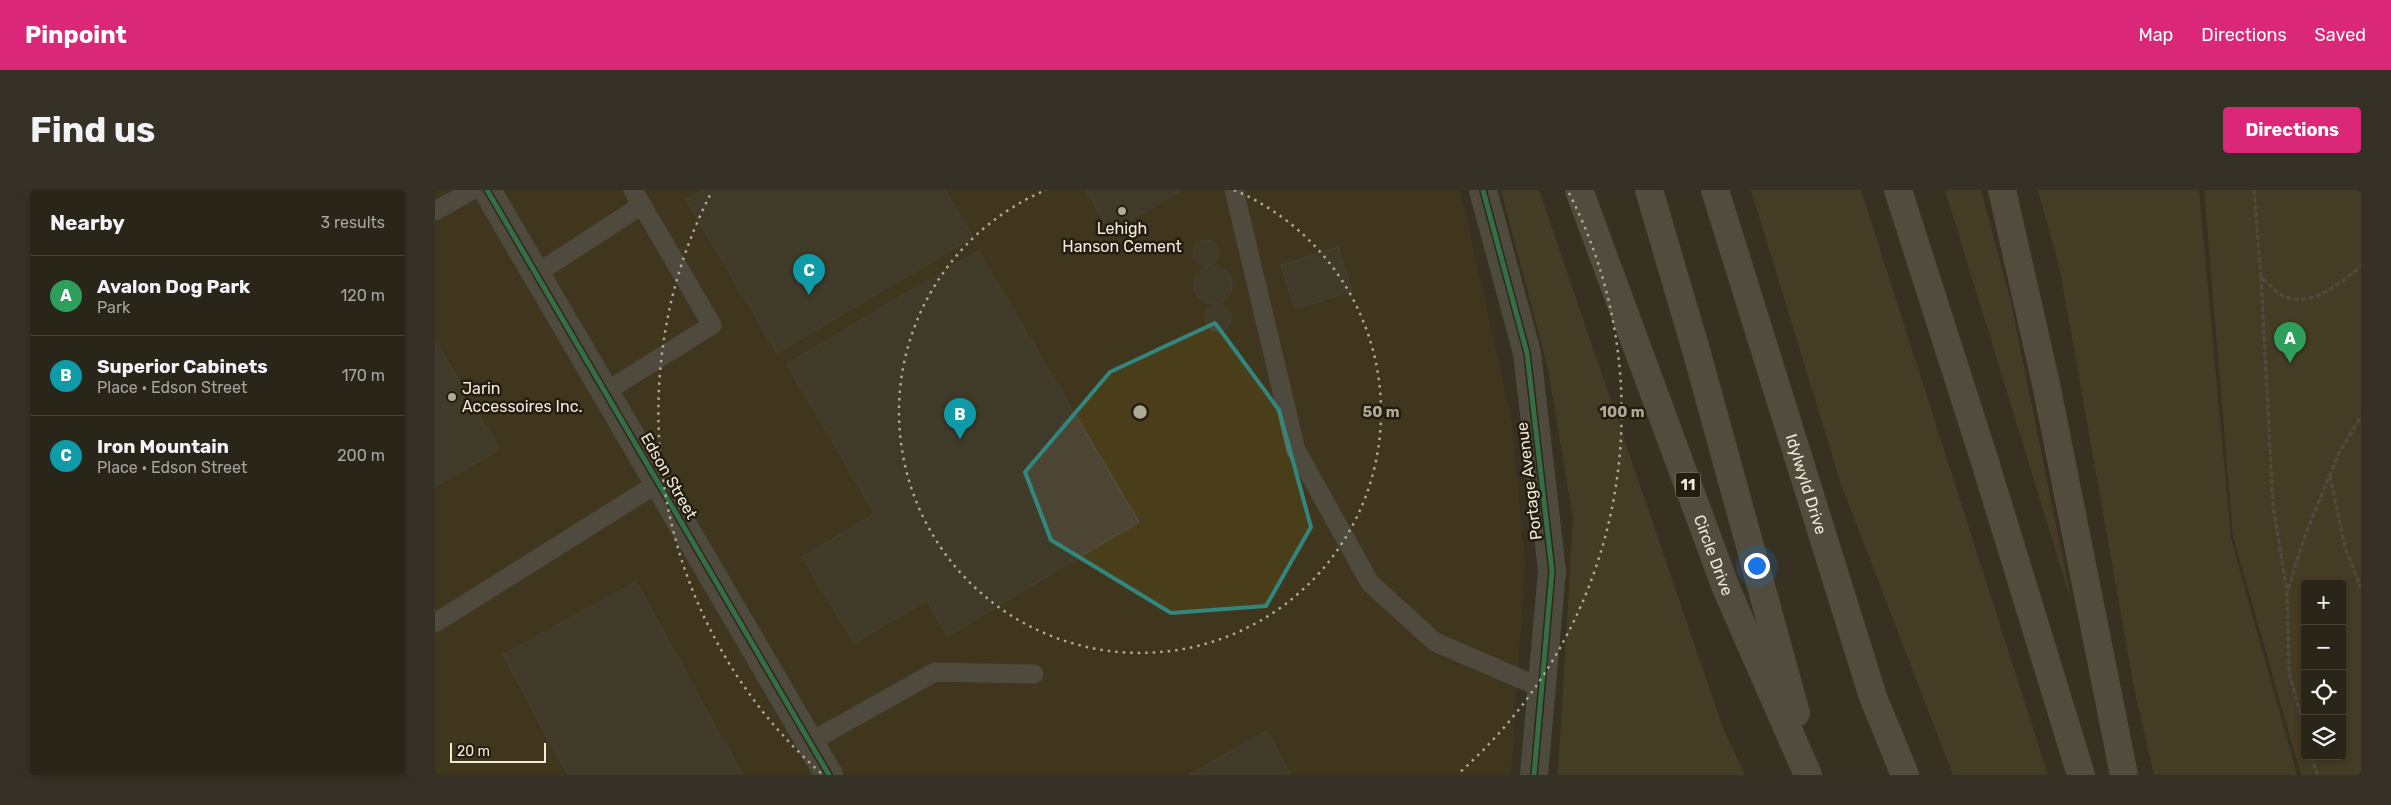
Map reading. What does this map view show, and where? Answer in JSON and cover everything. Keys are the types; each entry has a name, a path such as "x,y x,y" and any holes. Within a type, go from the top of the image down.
{"highway":[{"name":"Circle Drive","path":"1579,190 1726,588 1808,775"},
{"path":"1649,190 1696,350 1813,775"},
{"name":"Idylwyld Drive","path":"1715,190 1873,697 1905,775"},
{"path":"1897,190 1985,462 2081,775"},
{"path":"2002,190 2046,384 2124,775"}],"street":[{"name":"Edson Street","path":"487,190 829,775"},
{"name":"Portage Avenue","path":"1483,190 1527,353 1552,571 1534,775"}],"lane":[{"path":"435,211 473,190"},
{"path":"1234,190 1295,450 1370,583 1435,642 1542,688"},
{"path":"536,274 638,197 712,325 605,392"},
{"path":"435,623 658,483"},
{"path":"810,742 935,672 1034,674"}],"path":[{"path":"2254,190 2261,277 2273,505 2287,592 2289,673 2301,715"},
{"path":"2261,277 2284,297 2305,300 2330,290 2361,266"},
{"path":"2287,592 2304,538 2330,476 2361,416"},
{"path":"2330,476 2345,547 2361,588"},
{"path":"2313,760 2317,775"}],"highlighted area":[{"path":"1215,323 1279,410 1311,527 1266,606 1171,613 1051,540 1025,472 1110,372"}],"shaded area":[{"path":"435,190 1460,190 1512,422 1525,563 1511,775 435,775"},
{"path":"1501,190 1539,190 1723,728 1745,775 1558,775 1573,519 1548,369"},
{"path":"1751,190 1861,190 2048,775 1953,775 1841,484"},
{"path":"1945,190 1981,190 2010,298 2072,604"},
{"path":"2038,190 2199,190 2231,539 2297,775 2154,775 2135,693 2060,270"},
{"path":"2204,190 2361,190 2361,775 2301,775 2233,536"}],"building":[{"path":"702,190 945,190 973,237 777,353 686,200"},
{"name":"Lehigh Hanson Cement","path":"1086,190 1182,190 1110,232"},
{"path":"1206,240 1215,244 1219,253 1215,262 1206,266 1197,262 1193,253 1197,244"},
{"path":"1338,247 1352,291 1295,309 1281,265"},
{"path":"978,251 1139,522 947,636 927,600 854,643 802,557 875,514 787,364"},
{"path":"1213,266 1226,272 1232,285 1226,298 1213,304 1200,298 1194,285 1200,272"},
{"path":"1218,305 1227,309 1231,318 1227,327 1218,331 1209,327 1205,318 1209,309"},
{"name":"Jarin Accessoires Inc.","path":"437,343 499,449 435,487 435,345"},
{"path":"636,582 742,775 568,775 503,655"},
{"path":"1266,731 1291,775 1189,775"}],"cycle path":[{"path":"487,190 829,775"},
{"path":"1483,190 1527,353 1552,571 1534,775"}],"place":[{"name":"Lehigh Hanson Cement","path":"1122,211"},
{"name":"Iron Mountain","path":"809,295"},
{"name":"Avalon Dog Park","path":"2290,363"},
{"name":"Jarin Accessoires Inc.","path":"452,397"},
{"name":"Superior Cabinets","path":"960,439"}]}
